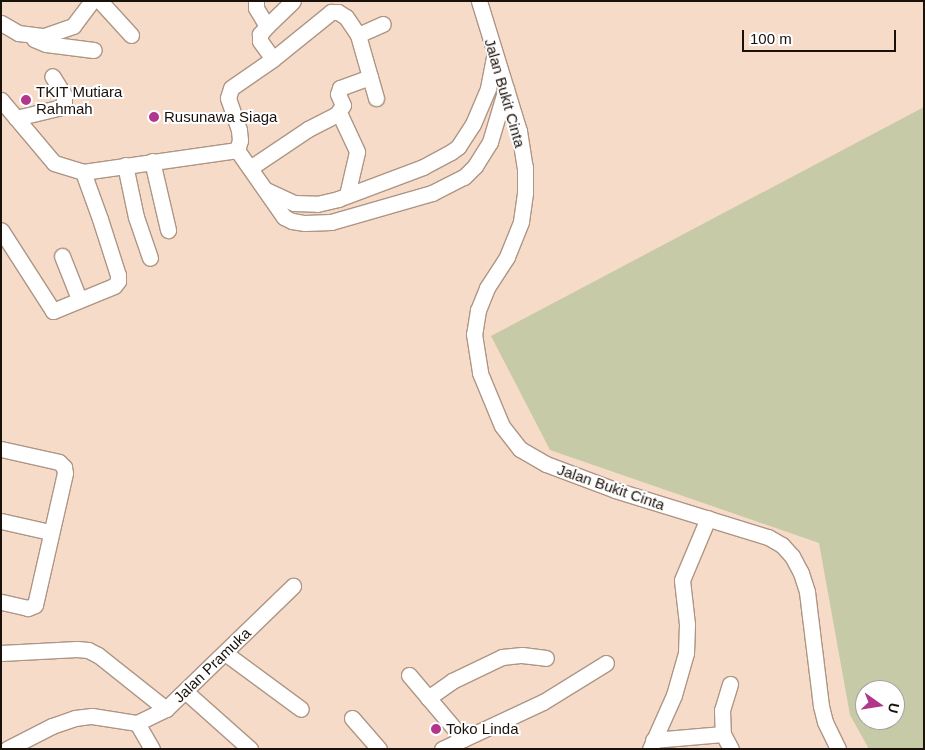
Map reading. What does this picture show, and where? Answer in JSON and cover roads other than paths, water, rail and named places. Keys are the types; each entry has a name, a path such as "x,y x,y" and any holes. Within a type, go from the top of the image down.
{"street":[{"path":"31,36 44,36 73,26 92,1"},
{"path":"100,1 131,35"},
{"path":"256,1 256,8 267,26"},
{"path":"272,59 259,37 267,26 293,1"},
{"name":"Jalan Bukit Cinta","path":"479,1 519,131 524,167 525,193 521,222 511,248 487,288 478,310 474,334 475,350 480,372 502,426 520,449 546,464 615,490 768,537 782,545 792,556 807,592 821,706 825,722 838,749"},
{"path":"237,150 240,140 239,130 228,98 231,88 272,59 331,12 338,12 346,17 358,35 376,98"},
{"path":"1,23 46,44 94,50"},
{"path":"358,35 383,24"},
{"path":"266,190 294,203 317,204 384,184 423,167 458,148 473,124 488,88 494,54"},
{"path":"16,118 58,108 64,104 64,95 52,76"},
{"path":"250,168 308,129 337,114 343,105 338,94 340,88 370,76"},
{"path":"237,150 266,190 277,210 284,217 292,221 331,222 432,193 464,177 475,166 490,142 506,88"},
{"path":"1,100 54,163 83,172 237,150"},
{"path":"337,114 341,117 357,152 347,195"},
{"path":"152,161 168,230"},
{"path":"124,165 136,217 150,258"},
{"path":"2,236 53,311 114,286 118,275 83,172"},
{"path":"317,204 319,223"},
{"path":"62,256 79,299"},
{"path":"1,449 59,462 64,467 65,473 50,532 35,605 28,608 1,602"},
{"path":"652,744 674,695 686,653 687,624 682,580 708,518"},
{"path":"1,522 50,532"},
{"name":"Jalan Pramuka","path":"137,723 166,709 186,692 293,586"},
{"path":"1,653 88,650 98,655 166,709"},
{"path":"225,653 301,709"},
{"path":"428,698 452,681 502,657 522,655 546,658"},
{"path":"442,749 543,702 606,663"},
{"path":"409,675 462,739"},
{"path":"730,684 722,710 723,734 732,749"},
{"path":"186,692 250,749"},
{"path":"13,747 52,726 83,716 137,723 152,749"},
{"path":"352,718 379,749"},
{"path":"652,744 723,734"}],"place":[{"name":"TKIT Mutiara Rahmah","path":"26,100"},
{"name":"Rusunawa Siaga","path":"154,117"},
{"name":"Toko Linda","path":"436,729"}]}
